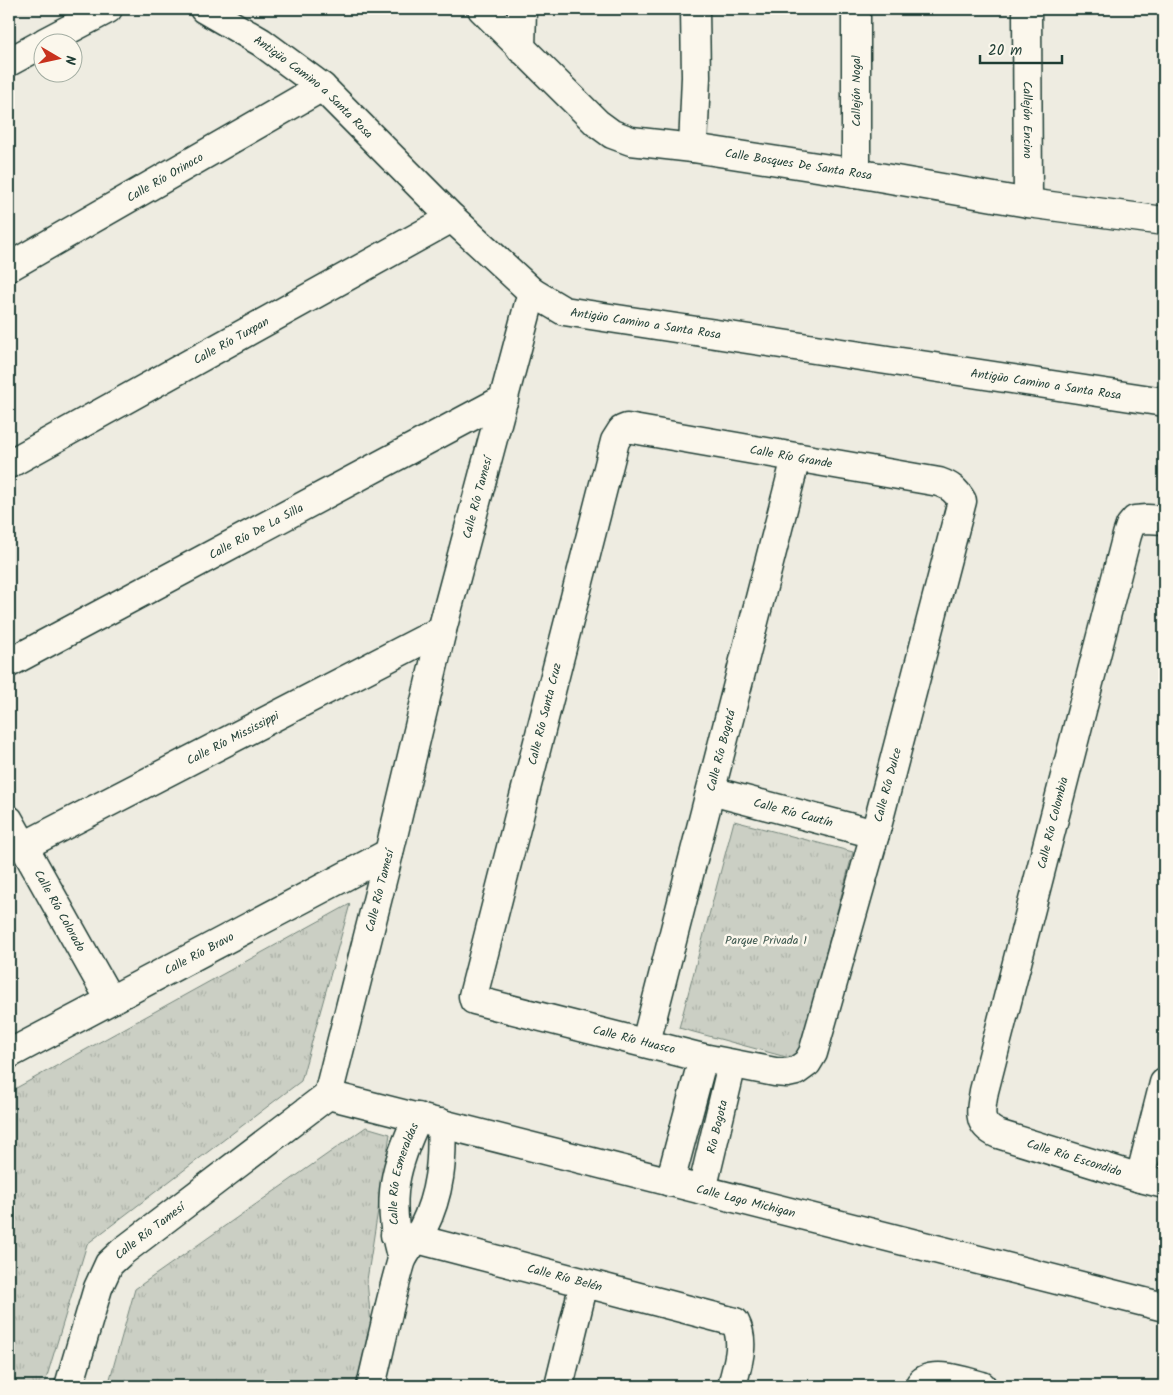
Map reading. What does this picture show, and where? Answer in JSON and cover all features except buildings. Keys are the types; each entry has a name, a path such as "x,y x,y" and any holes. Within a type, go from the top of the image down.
{"street":[{"path":"65,32 108,9"},
{"name":"Antigüo Camino a Santa Rosa","path":"204,9 261,42 322,87 452,218 532,292 564,311 1164,402"},
{"name":"Calle Bosques De Santa Rosa","path":"482,9 597,123 612,134 631,141 693,148 856,173 1028,203 1164,221"},
{"path":"521,49 522,9"},
{"path":"693,148 696,77 695,9"},
{"name":"Callejón Nogal","path":"856,9 856,173"},
{"name":"Callejón Encino","path":"1027,9 1028,203"},
{"path":"9,62 32,50"},
{"name":"Calle Río Orinoco","path":"9,267 322,87"},
{"name":"Calle Río Tuxpan","path":"9,464 452,218"},
{"name":"Calle Río Tamesí","path":"70,1386 98,1288 109,1264 122,1252 328,1095 390,853 442,630 532,292"},
{"name":"Calle Río De La Silla","path":"9,663 504,399"},
{"name":"Calle Río Grande","path":"622,430 633,428 939,482 958,492"},
{"name":"Calle Río Santa Cruz","path":"474,1000 473,996 616,441 622,430"},
{"name":"Calle Río Bogotá","path":"646,1042 796,458"},
{"name":"Calle Río Dulce","path":"796,1071 807,1063 813,1053 875,834 962,501 958,492"},
{"name":"Calle Río Colombia","path":"986,1127 982,1120 981,1112 984,1091 1127,536 1130,526 1135,520 1147,518 1164,520"},
{"name":"Calle Río Mississippi","path":"24,846 442,630"},
{"name":"Calle Río Cautín","path":"710,791 875,834"},
{"name":"Calle Río Colorado","path":"9,820 110,1000"},
{"name":"Calle Río Bravo","path":"9,1054 390,853"},
{"name":"Calle Río Huasco","path":"474,1000 646,1042 703,1058 787,1073 796,1071"},
{"path":"670,1182 703,1058"},
{"name":"Río Bogota","path":"702,1190 732,1064"},
{"path":"1152,1181 1164,1083"},
{"name":"Calle Lago Michigan","path":"328,1095 1164,1307"},
{"name":"Calle Río Esmeraldas","path":"372,1386 406,1237 392,1205 395,1176 404,1147 429,1120"},
{"name":"Calle Río Esmeraldas","path":"406,1237 428,1218 436,1196 441,1172 429,1120"},
{"name":"Calle Río Escondido","path":"986,1127 998,1134 1152,1181"},
{"name":"Calle Río Belén","path":"406,1237 735,1322 740,1335 741,1347 732,1386"},
{"path":"559,1386 584,1283"},
{"path":"923,1382 940,1377 982,1386"}],"green space":[{"name":"Parque Privada 1","path":"734,821 853,852 797,1060 679,1028"},
{"path":"350,904 301,1081 87,1244 44,1386 9,1386 9,1092"},
{"path":"366,1127 390,1134 367,1280 371,1325 356,1386 108,1386 135,1289"}]}
